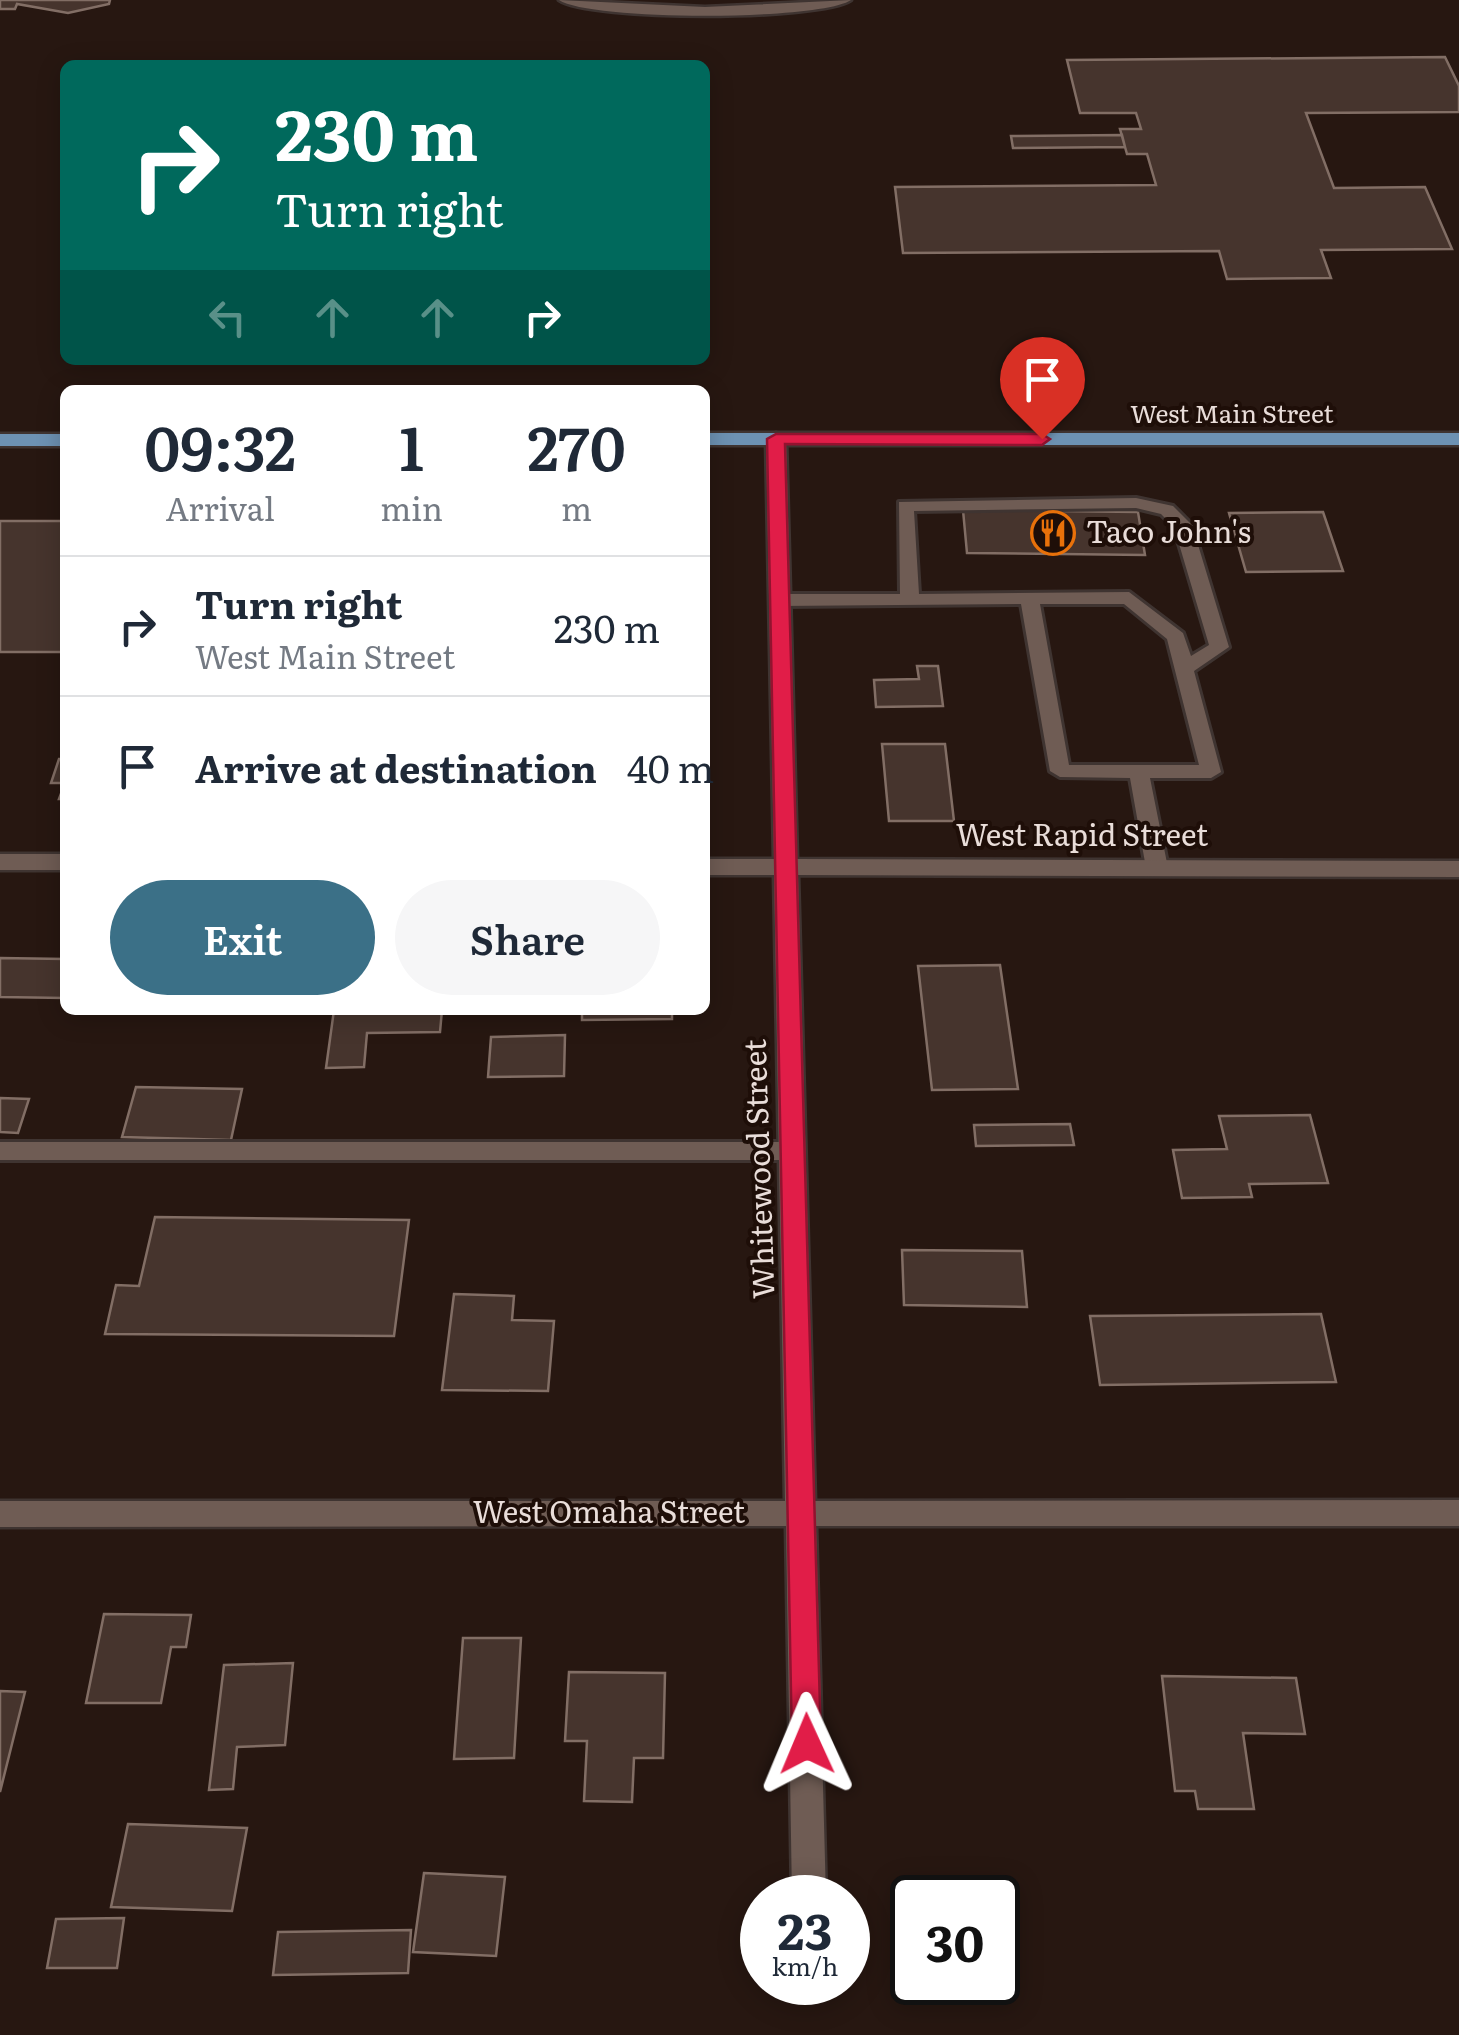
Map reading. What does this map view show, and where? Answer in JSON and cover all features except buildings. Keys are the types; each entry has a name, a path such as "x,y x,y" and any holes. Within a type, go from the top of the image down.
{"main road":[{"name":"West Main Street","path":"710,439 1459,439"},
{"path":"0,440 60,440"}],"street":[{"path":"566,0 619,8 708,12 844,0"},
{"name":"Whitewood Street","path":"776,439 810,1875"},
{"path":"0,862 60,862"},
{"name":"West Rapid Street","path":"710,866 1459,869"},
{"name":"West Omaha Street","path":"0,1514 1459,1513"}],"lane":[{"path":"910,600 905,506 1136,503 1167,510 1183,524 1219,647 1184,669"},
{"path":"779,600 1129,598 1176,637 1211,772 1060,772 1030,599"},
{"path":"1140,773 1157,868"},
{"path":"0,1152 792,1152"}],"place":[{"name":"Taco John's","path":"1053,533"}],"route":[{"path":"807,1744 776,439 1042,439"}]}
